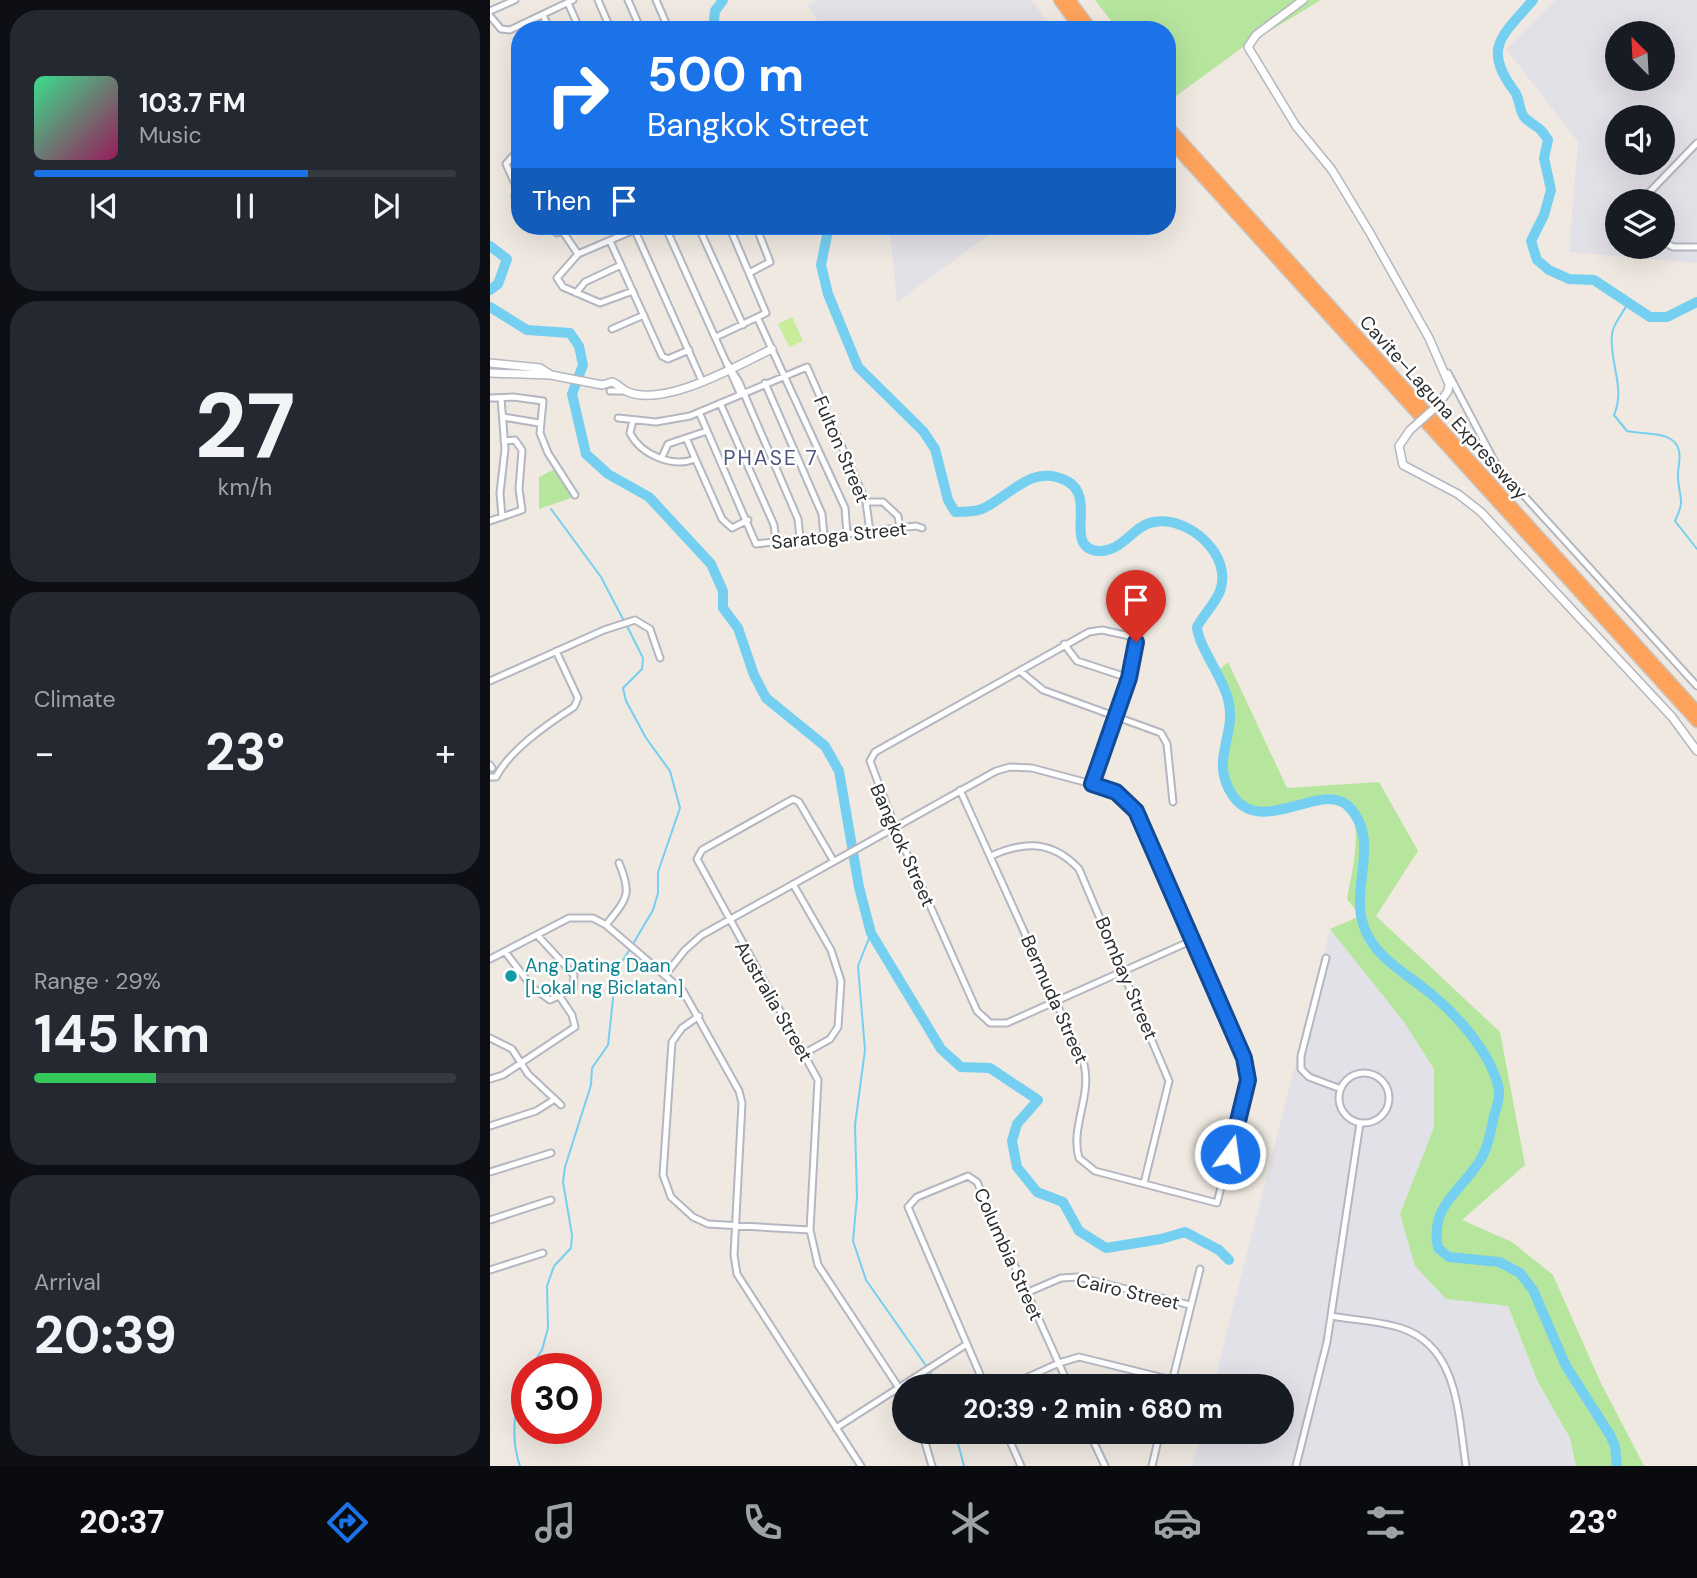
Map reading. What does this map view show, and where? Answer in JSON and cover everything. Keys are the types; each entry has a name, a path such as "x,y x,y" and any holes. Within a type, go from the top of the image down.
{"highway":[{"path":"1059,0 1074,21"},
{"path":"1070,0 1085,21"},
{"name":"Cavite–Laguna Expressway","path":"1176,136 1697,711"},
{"name":"Cavite–Laguna Expressway","path":"1176,148 1697,722"}],"street":[{"path":"511,29 501,29 490,14 515,0"},
{"path":"598,0 607,21"},
{"path":"628,0 637,21"},
{"path":"656,0 665,21"},
{"path":"1303,0 1250,40 1248,47 1251,55 1296,126 1332,170 1497,466 1697,686"},
{"path":"533,21 569,1 576,21"},
{"path":"544,15 546,21"},
{"path":"1653,189 1697,143"},
{"path":"511,158 506,164 511,173"},
{"path":"565,235 578,254"},
{"path":"621,235 578,254 557,275 563,287 600,303 633,291"},
{"path":"637,235 702,381"},
{"path":"670,235 798,519 800,538"},
{"path":"702,235 743,325"},
{"path":"716,337 766,313 733,235"},
{"path":"749,273 770,262 760,235"},
{"path":"610,241 662,356 668,359 689,351"},
{"path":"1675,247 1697,247"},
{"path":"576,293 584,282 621,265"},
{"path":"612,329 644,315"},
{"path":"758,319 845,508 847,534"},
{"path":"601,385 610,391 661,394 702,381 729,366 772,349"},
{"path":"1438,356 1449,387 1437,406 1410,430 1398,449 1406,468 1458,494 1481,512 1672,717 1697,751"},
{"path":"490,363 540,368 551,375"},
{"name":"Fulton Street","path":"783,375 807,367 866,502 870,532"},
{"path":"490,373 551,375 601,385 612,382 626,391"},
{"path":"618,418 674,420 742,395 783,375"},
{"path":"765,383 822,514 824,536"},
{"path":"490,398 542,401 539,423 548,453 575,495"},
{"path":"501,398 504,441 500,493 502,517"},
{"path":"720,403 774,525 776,541"},
{"path":"687,440 722,519 732,528 748,520 699,412"},
{"path":"503,417 539,423"},
{"path":"633,420 630,433 640,448 678,464 695,459"},
{"path":"662,457 668,444 708,431"},
{"path":"490,521 522,510 519,489 522,450 515,440 504,441"},
{"path":"866,502 883,502 898,516 900,528"},
{"name":"Saratoga Street","path":"748,520 756,544 900,528 922,528"},
{"path":"490,681 556,650 635,620 650,629 660,658"},
{"name":"Bangkok Street","path":"1092,784 1138,645 1130,636 1097,630 1063,644 875,752 870,768 894,827 982,1019 998,1025 1007,1023 1192,940"},
{"path":"1063,644 1077,661 1129,678"},
{"path":"491,778 498,776 492,768 574,708 578,698 556,650"},
{"path":"1020,671 1042,690 1161,733 1165,738 1173,802"},
{"path":"666,974 692,942 728,920 996,771 1022,767 1116,792 1136,811 1192,940"},
{"name":"Bermuda Street","path":"960,790 1087,1074 1088,1091 1076,1149 1079,1158 1096,1171 1217,1203 1248,1080 1247,1068 1192,940"},
{"name":"Australia Street","path":"833,860 799,802 793,799 713,843 699,852 697,859 728,920 806,1053 818,1080 810,1230 818,1265 892,1378"},
{"name":"Bombay Street","path":"991,856 1026,844 1051,851 1072,862 1079,869 1169,1081 1144,1184"},
{"path":"606,925 628,892 619,863"},
{"path":"793,884 831,950 841,981 838,1027 830,1039 806,1053"},
{"path":"490,959 569,918 582,916 606,925 683,991 699,1016 741,1098 735,1265 741,1283 861,1466"},
{"path":"506,953 533,988 550,1000 560,997 572,989 575,975 538,936"},
{"path":"1326,958 1301,1056 1301,1069 1309,1077 1341,1089"},
{"path":"490,1079 503,1075 576,1025 560,997"},
{"path":"699,1016 682,1028 673,1042 665,1186 671,1198 693,1217 708,1224 810,1230"},
{"path":"490,1038 512,1049 520,1062 561,1105"},
{"path":"1368,1074 1383,1082 1387,1090 1387,1106 1377,1119 1360,1123 1342,1111 1341,1089 1352,1076 1368,1074"},
{"path":"490,1126 536,1111 555,1099"},
{"path":"1296,1466 1331,1316 1360,1123"},
{"path":"490,1172 551,1153"},
{"name":"Columbia Street","path":"980,1374 909,1212 912,1200 964,1177 975,1179 1064,1374"},
{"path":"490,1220 551,1200"},
{"path":"490,1270 543,1253"},
{"path":"1174,1374 1200,1269"},
{"name":"Cairo Street","path":"1026,1293 1061,1278 1078,1277 1190,1306"},
{"path":"1331,1316 1399,1327 1424,1339 1435,1349 1451,1380 1466,1466"},
{"path":"918,1374 967,1344"},
{"path":"1035,1374 1059,1363 1086,1357 1142,1374"},
{"path":"836,1428 892,1391"},
{"path":"926,1444 932,1466"},
{"path":"1011,1444 1021,1466"},
{"path":"1095,1444 1105,1466"},
{"path":"1152,1466 1157,1444"}],"shaded area":[{"path":"816,0 1032,0 1047,21 817,21 808,6"},
{"path":"1555,0 1697,0 1697,263 1650,259 1675,259 1675,189 1605,189 1605,255 1569,252 1578,142 1506,49"},
{"path":"890,235 989,235 897,302"},
{"path":"1330,929 1404,1022 1434,1069 1434,1127 1400,1214 1505,1300 1538,1382 1570,1438 1576,1466 1192,1466 1198,1444 1294,1444 1294,1374 1216,1374"}],"green space":[{"path":"1095,0 1321,0 1243,47 1176,96 1176,21 1111,21"},
{"path":"792,317 803,341 789,347 778,324"},
{"path":"555,469 574,497 539,509 539,477"},
{"path":"1228,662 1287,788 1379,782 1418,851 1376,916 1500,1032 1525,1165 1462,1220 1512,1242 1553,1275 1600,1381 1644,1466 1576,1466 1570,1438 1538,1382 1508,1306 1446,1299 1415,1266 1400,1214 1434,1127 1434,1069 1404,1022 1330,929 1360,916 1347,899 1356,840 1351,811 1343,803 1330,800 1284,812 1261,811 1245,808 1229,789 1221,758 1230,712 1227,694 1218,671"}],"waterway":[{"path":"714,21 715,11 723,0"},
{"path":"1533,0 1505,34 1498,53 1499,64 1517,95 1523,115 1540,129 1548,140 1544,158 1551,190 1544,215 1531,241 1537,260 1549,270 1569,279 1594,280 1650,317 1667,317 1697,302"},
{"path":"827,235 821,265 828,294 858,367 923,431 935,449 948,500 955,512 982,509 1032,478 1054,476 1067,481 1076,489 1080,499 1082,541 1088,548 1098,551 1114,548 1147,524 1167,522 1194,532 1214,552 1220,564 1220,591 1197,627 1202,644 1228,699 1229,725 1223,759 1226,783 1233,796 1245,807 1259,811 1275,811 1322,800 1336,800 1347,805 1357,818 1363,833 1364,848 1360,912 1368,937 1388,961 1433,995 1467,1030 1486,1057 1499,1089 1484,1152 1475,1168 1443,1208 1437,1232 1438,1248 1449,1257 1499,1262 1520,1273 1533,1290 1566,1366 1610,1435 1615,1446 1617,1466"},
{"path":"490,246 507,259 498,284 490,290"},
{"path":"1627,305 1612,334 1618,385 1614,415 1627,431 1665,436 1676,444 1679,451 1681,500 1675,521 1697,549"},
{"path":"490,307 527,330 570,333 579,346 583,365 572,394 586,454 608,474 649,497 711,564 723,591 723,608 738,628 754,675 766,698 825,746 839,771 859,887 871,933 941,1049 961,1067 990,1068 1038,1100 1017,1124 1012,1141 1017,1167 1037,1192 1063,1202 1079,1231 1106,1248 1185,1232 1219,1250 1229,1260"},
{"path":"551,509 601,577 624,621"},
{"path":"627,626 643,658 642,669 623,688 626,701 646,738 670,771 680,808 658,872 658,893 653,910 633,944"},
{"path":"871,933 858,966 865,1050 855,1125 857,1197 853,1241 866,1280 927,1367"},
{"path":"540,1353 548,1328 547,1286 554,1266 571,1248 572,1235 563,1182 565,1167 591,1085 592,1068 608,1045 616,971 630,949"},
{"path":"515,1444 520,1466"},
{"path":"958,1444 964,1466"}],"place":[{"name":"Ang Dating Daan [Lokal ng Biclatan]","path":"511,976"}],"district":[{"name":"PHASE 7","path":"771,458"}],"route":[{"path":"1136,642 1137,651 1129,678 1092,784 1116,792 1136,811 1244,1058 1248,1080 1230,1154"}]}
